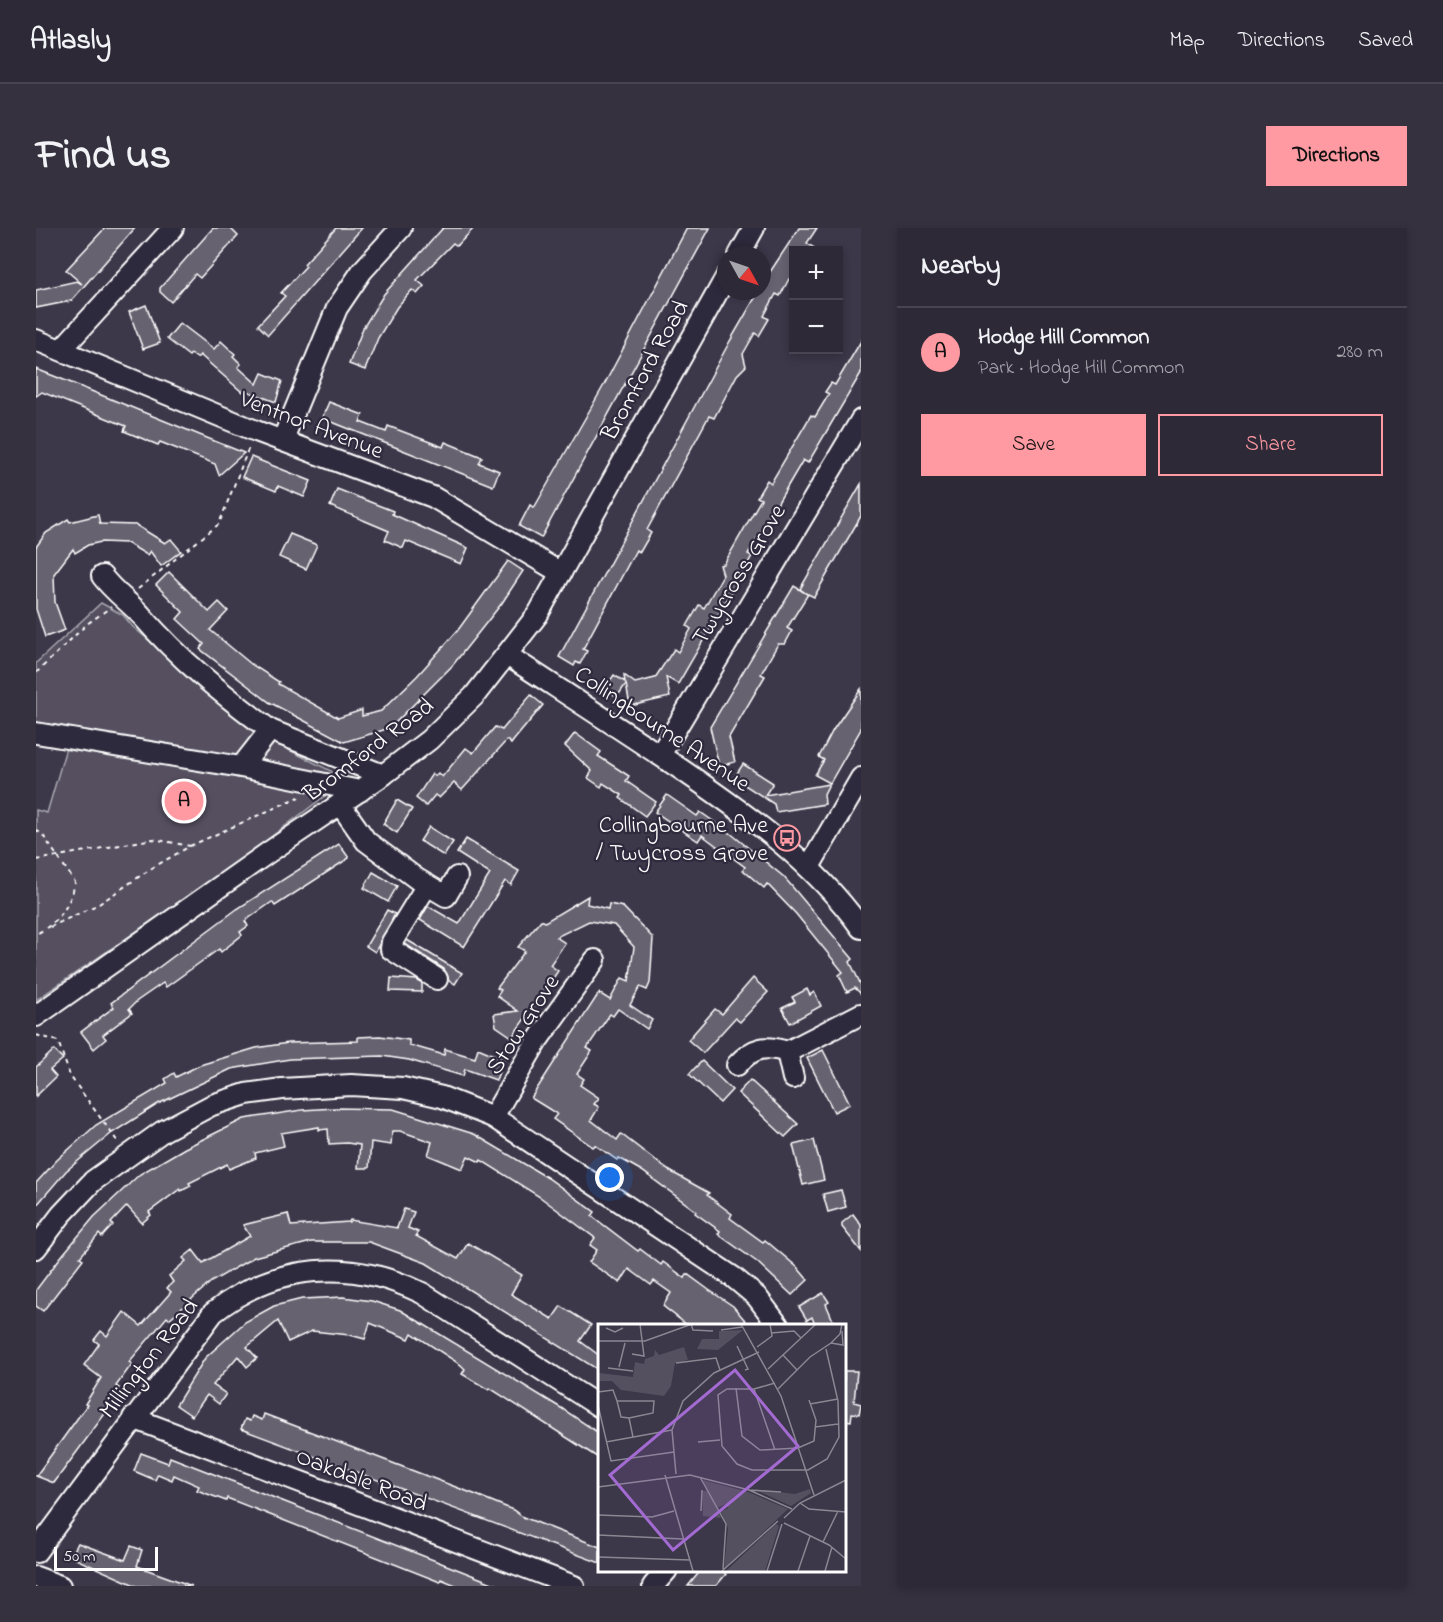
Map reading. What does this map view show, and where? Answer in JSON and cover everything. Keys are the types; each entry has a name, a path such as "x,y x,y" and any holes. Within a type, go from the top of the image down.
{"street":[{"path":"61,350 173,228"},
{"path":"284,440 337,308 362,271 401,228"},
{"path":"744,246 754,228"},
{"name":"Bromford Road","path":"36,1016 383,775 429,740 474,696 538,614 717,293"},
{"name":"Ventnor Avenue","path":"36,340 256,431 433,497 561,573"},
{"name":"Twycross Grove","path":"660,755 861,420"},
{"path":"102,576 122,599 140,614 155,634 198,675 270,730 383,775"},
{"name":"Collingbourne Avenue","path":"507,655 744,812 809,867 861,928"},
{"path":"241,767 270,730"},
{"path":"36,733 241,767 360,791"},
{"path":"809,867 861,778"},
{"path":"340,804 366,841 427,885 446,896 457,877"},
{"path":"427,885 392,942 391,949 437,979"},
{"name":"Stow Grove","path":"494,1117 537,1041 595,960"},
{"path":"737,1065 758,1048 770,1047 787,1052 861,1014"},
{"path":"787,1052 793,1078"},
{"path":"36,1248 61,1215 93,1181 164,1131 212,1105 246,1094 282,1089 351,1085 403,1088 442,1097 494,1117 733,1277 757,1298 777,1324"},
{"name":"Millington Road","path":"36,1552 198,1330 213,1313 231,1299 265,1282 322,1270 350,1270 395,1280 422,1293 598,1406"},
{"name":"Oakdale Road","path":"133,1418 574,1586"},
{"path":"653,1586 665,1571"},
{"path":"36,1577 60,1586"}],"path":[{"path":"36,673 87,624 219,524 256,431"},
{"path":"36,934 99,904 152,868 190,846 292,801 320,783"},
{"path":"36,830 42,834 75,882 72,900 50,927"},
{"path":"36,860 59,858 153,839 190,846"},
{"path":"36,1035 58,1041 70,1076 127,1155"}],"shaded area":[{"path":"101,603 123,615 133,627 258,730 237,760 330,792 246,856 36,1000 36,810 47,813 71,731 36,725 36,663"},
{"path":"273,742 339,775 339,781 251,763"}],"building":[{"path":"105,228 135,228 71,301 36,308 36,290 77,281 82,284 66,270"},
{"path":"213,228 230,228 238,236 200,278 195,274 171,302 160,292 160,288"},
{"path":"336,228 362,228 268,335 258,325 285,296 281,293"},
{"path":"443,228 474,228 457,246 453,243 417,280 424,286 417,294 412,290 397,307 378,338 365,370 349,364 363,328 384,294"},
{"path":"687,228 710,228 541,538 519,526 530,505 534,508 604,385"},
{"path":"799,228 817,228 807,243 811,246 789,246 789,279 780,296 776,294 764,316 769,319 759,336 755,333 743,354 746,366 737,375 714,418 709,416 647,530 651,533 640,552 636,550 583,649 587,651 580,664 576,662 574,666 559,657 754,300 771,300 771,271"},
{"path":"146,305 160,343 143,349 129,312"},
{"path":"180,323 214,349 221,341 235,354 233,356 241,364 238,367 257,384 262,373 282,381 276,402 244,390 242,392 200,355 197,358 191,354 189,356 167,339"},
{"path":"861,341 861,373 808,463 803,460 748,554 752,556 678,684 666,677 670,697 630,706 626,684 617,697 605,688 614,675 625,682 624,675 635,683 655,678 674,649 678,652 691,629 687,626 699,605 704,608 723,575 720,565 724,564 761,499 757,497 767,480 771,483 811,415 815,417 829,394 825,392 831,383 835,385"},
{"path":"36,369 244,453 219,475 215,464 160,442 158,445 124,431 126,426 42,392 36,396"},
{"path":"329,402 363,415 360,422 386,432 388,426 443,447 445,442 482,457 479,463 499,471 493,486 322,418"},
{"path":"251,457 311,481 304,497 278,486 276,491 242,477"},
{"path":"861,484 861,516 814,597 808,594 787,628 792,631 785,644 778,644 761,674 765,676 729,737 735,762 719,766 710,727 794,586 807,594 800,589"},
{"path":"337,489 393,511 392,514 468,548 461,564 406,541 403,548 385,540 389,531 330,506"},
{"path":"98,515 100,524 136,525 165,543 171,539 181,551 161,566 150,551 147,555 127,543 101,542 88,545 75,553 73,549 54,574 55,602 65,630 45,637 36,609 36,547 46,533 68,519 70,522"},
{"path":"290,534 317,545 306,569 279,557"},
{"path":"508,561 523,571 502,603 452,666 390,728 344,742 269,702 200,649 204,644 177,619 183,612 156,585 169,572 209,612 219,602 228,611 210,630 251,664 279,682 278,684 338,718 362,710 362,716 381,711 417,676 458,630"},
{"path":"861,689 861,729 830,783 815,775 824,760 819,757 833,730"},
{"path":"531,695 543,705 511,744 507,740 462,790 454,783 439,798 435,795 426,806 416,798 432,774 435,776 438,773 442,777 466,748 473,753 495,727 502,730"},
{"path":"575,733 601,752 598,756 629,776 626,781 656,802 645,816 620,798 622,795 603,783 601,787 588,778 592,771 565,746"},
{"path":"743,764 773,783 765,795 829,784 824,794 825,804 776,812 774,804 734,778"},
{"path":"667,795 697,816 700,812 729,832 784,877 853,959 850,962 861,985 861,994 855,988 847,992 839,975 843,972 796,914 767,884 764,888 743,870 745,867 702,835 698,841 655,812"},
{"path":"397,800 412,809 397,833 383,824"},
{"path":"429,827 453,842 444,856 420,841"},
{"path":"466,839 519,871 511,885 505,881 464,947 420,920 428,906 459,924 490,874 457,853"},
{"path":"339,844 349,858 275,906 272,902 245,921 248,926 240,932 242,935 221,952 219,949 166,987 163,983 137,1001 129,1009 132,1013 103,1035 106,1039 94,1049 81,1032 114,1007 111,1003 237,909"},
{"path":"373,872 397,886 388,902 364,888"},
{"path":"588,896 587,904 608,909 609,904 623,907 653,938 650,983 647,990 640,987 630,1005 652,1020 647,1029 618,1009 613,1016 610,1014 587,1048 592,1051 577,1074 584,1079 580,1085 599,1098 594,1104 599,1107 591,1120 617,1140 621,1134 668,1170 709,1193 707,1195 732,1214 730,1218 763,1242 765,1240 797,1267 808,1280 792,1295 757,1262 718,1234 720,1231 695,1213 696,1211 642,1171 619,1158 617,1160 595,1145 593,1147 553,1119 557,1114 531,1098 599,993 610,1000 622,978 629,981 634,947 614,925 589,921 556,937 565,943 550,965 558,971 512,1037 496,1026 494,1014 518,1011 497,996 501,990 497,988 525,951 518,947 541,920 545,922"},
{"path":"387,910 395,914 375,952 366,946"},
{"path":"407,940 462,973 455,984 449,980 444,969 405,944"},
{"path":"391,978 417,980 422,984 422,992 390,991"},
{"path":"753,978 768,992 740,1022 735,1018 703,1053 688,1040 715,1009 722,1014"},
{"path":"807,989 810,995 814,992 821,1006 790,1023 782,1008 795,1002 792,997"},
{"path":"380,1036 409,1040 409,1045 444,1055 445,1049 475,1058 478,1048 504,1059 496,1080 465,1069 463,1076 409,1060 382,1056 290,1059 231,1069 158,1104 112,1133 66,1171 36,1206 36,1183 57,1160 96,1125 167,1083 165,1079 174,1073 176,1077 200,1065 256,1048 288,1043 358,1041 358,1037"},
{"path":"54,1050 63,1059 50,1070 56,1077 36,1096 36,1067"},
{"path":"823,1050 850,1104 834,1112 807,1058"},
{"path":"702,1061 732,1090 720,1103 689,1074"},
{"path":"750,1080 798,1124 785,1137 738,1093"},
{"path":"393,1109 474,1134 548,1178 595,1212 592,1216 638,1251 640,1249 661,1265 663,1262 685,1278 687,1274 733,1306 748,1324 686,1324 663,1306 671,1293 654,1281 651,1285 629,1269 620,1283 589,1262 597,1250 590,1245 595,1238 540,1197 481,1160 480,1162 468,1156 462,1169 428,1155 432,1142 400,1131 392,1131 391,1145 371,1142 369,1168 358,1168 360,1145 329,1144 328,1129 319,1130 319,1127 281,1133 284,1146 255,1153 256,1158 229,1169 227,1164 189,1183 191,1186 181,1191 180,1189 149,1212 151,1215 142,1223 127,1206 102,1237 99,1234 80,1257 83,1259 43,1311 36,1306 36,1290 60,1258 94,1217 140,1174 185,1148 244,1119 302,1110"},
{"path":"814,1140 824,1180 803,1185 793,1145"},
{"path":"841,1190 846,1207 828,1212 823,1194"},
{"path":"404,1209 414,1212 408,1228 418,1232 416,1236 458,1259 468,1243 522,1275 511,1294 552,1319 561,1306 591,1325 580,1341 598,1354 598,1370 426,1263 369,1242 311,1242 254,1257 211,1282 169,1319 167,1317 129,1362 132,1364 116,1386 119,1388 104,1409 107,1411 54,1483 36,1476 87,1405 85,1404 101,1378 84,1365 99,1344 94,1340 101,1331 107,1336 124,1312 141,1326 171,1292 167,1288 173,1282 169,1276 186,1261 183,1258 193,1250 203,1263 250,1236 243,1225 288,1214 291,1226 349,1222 350,1220 397,1228"},
{"path":"853,1214 861,1225 861,1251 842,1227 842,1223"},
{"path":"823,1293 829,1302 826,1304 835,1324 815,1324 812,1317 807,1320 799,1307"},
{"path":"343,1297 372,1301 400,1310 598,1433 598,1458 490,1388 489,1390 462,1374 465,1369 461,1365 412,1333 409,1339 370,1323 365,1339 312,1331 288,1342 278,1321 247,1347 257,1358 247,1367 238,1356 213,1385 226,1394 219,1404 207,1395 192,1416 176,1405 205,1358 245,1322 274,1306 302,1299"},
{"path":"846,1371 857,1371 854,1402 861,1404 859,1414 852,1413 851,1421 846,1420"},
{"path":"264,1414 513,1510 523,1517 598,1546 598,1562 241,1429 245,1419 250,1421 252,1416 262,1420"},
{"path":"141,1453 168,1463 170,1457 500,1586 458,1586 441,1579 440,1582 227,1498 226,1501 197,1490 199,1486 174,1475 172,1480 158,1474 155,1480 134,1471"},
{"path":"78,1543 125,1560 131,1546 142,1550 137,1566 192,1586 137,1586 71,1557"},
{"path":"700,1571 722,1571 726,1574 716,1586 688,1586"}],"place":[{"name":"Hodge Hill Common","path":"184,801"},
{"name":"Collingbourne Ave / Twycross Grove","path":"787,838"}]}
